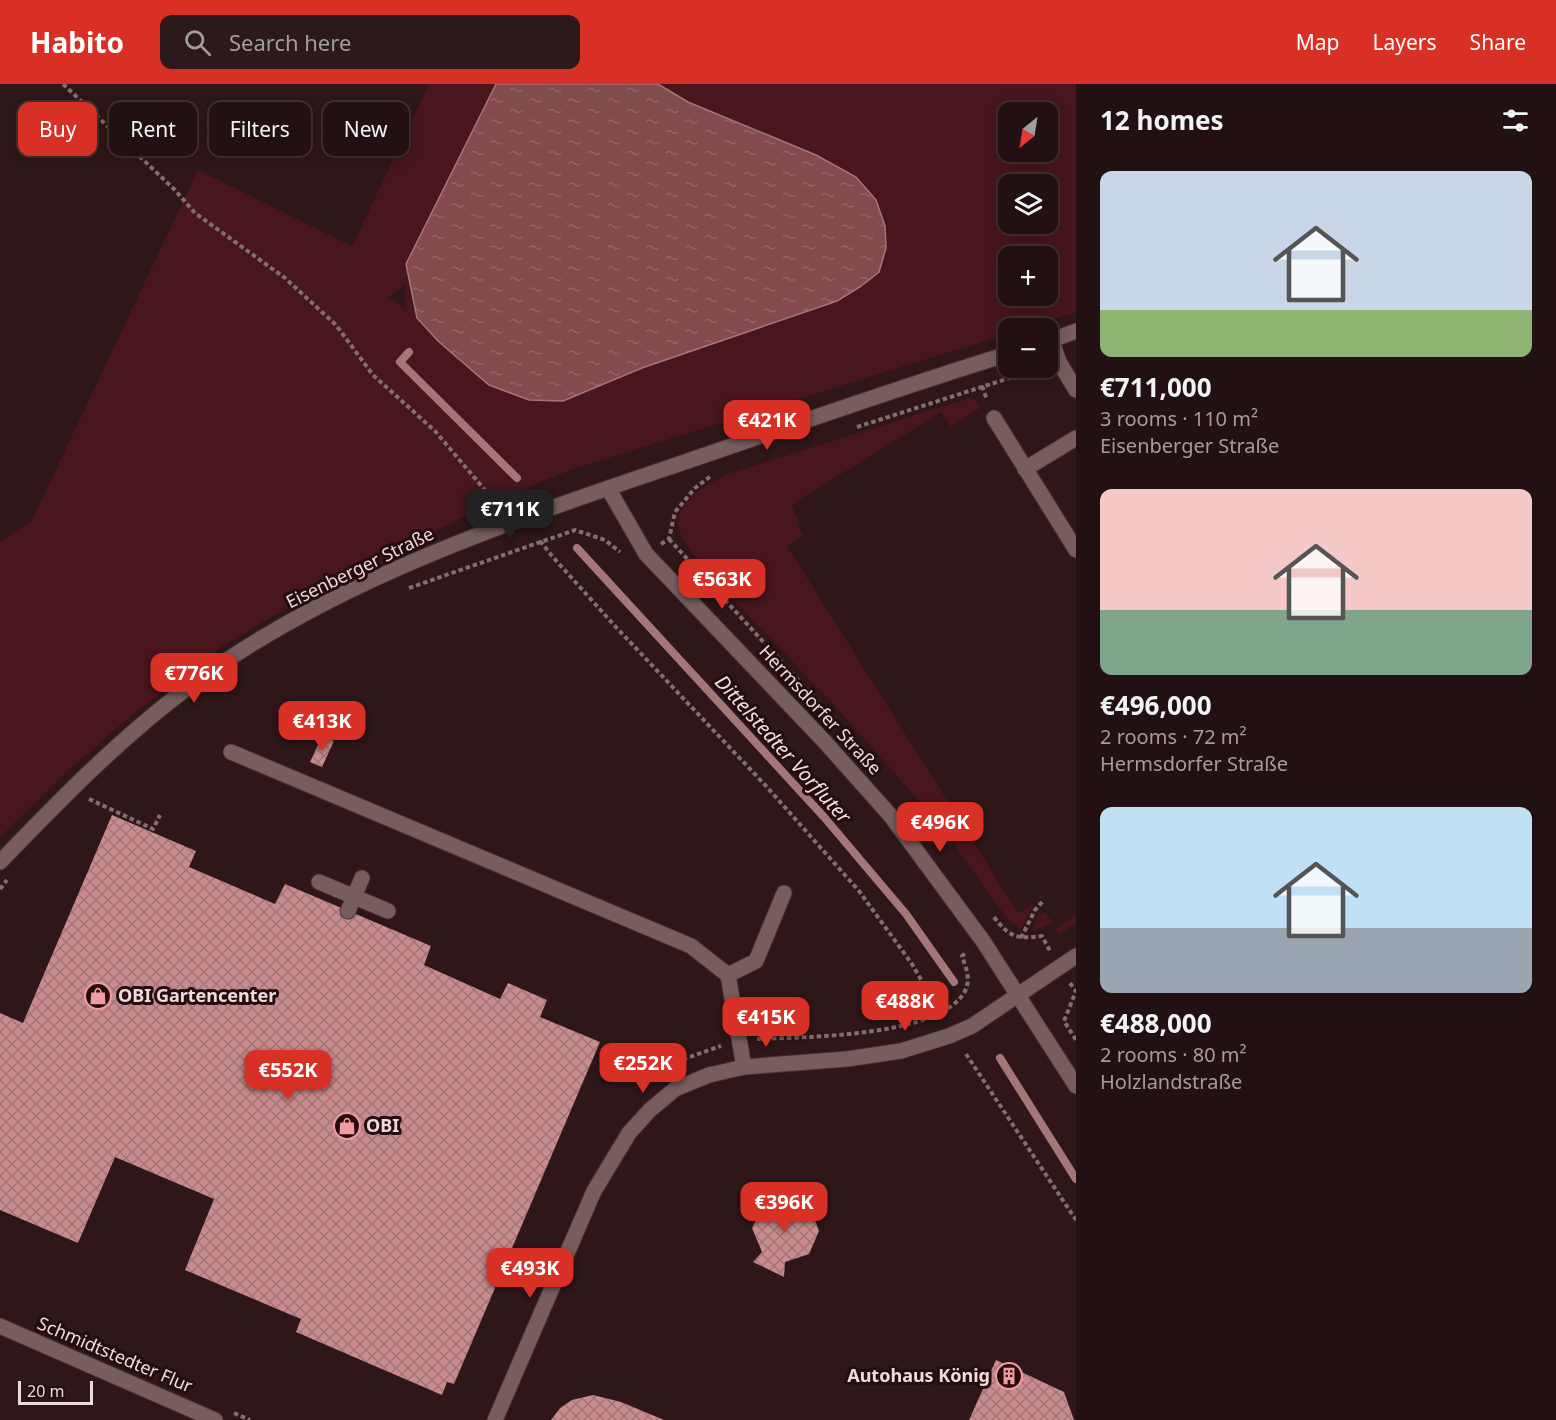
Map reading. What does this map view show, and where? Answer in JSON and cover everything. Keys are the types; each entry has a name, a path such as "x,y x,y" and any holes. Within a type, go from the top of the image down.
{"street":[{"path":"1058,338 1076,331"},
{"name":"Eisenberger Straße","path":"0,862 94,766 191,686 268,635 352,590 440,550 507,523 916,382 998,357"},
{"path":"1058,360 1076,390"},
{"path":"993,418 1076,550"},
{"path":"1025,469 1076,438"},
{"name":"Hermsdorfer Straße","path":"608,488 646,554 865,786 926,862 983,941 1076,1086"},
{"path":"231,752 691,946 728,975 744,1067"},
{"path":"351,904 362,878"},
{"path":"319,882 351,904 388,911"},
{"path":"728,975 756,962 784,893"},
{"path":"495,1420 594,1191 629,1133 675,1089 709,1075 744,1067 847,1059 902,1050 949,1036 972,1026 1076,956"},
{"name":"Schmidtstedter Flur","path":"0,1326 215,1420"}],"path":[{"path":"63,84 174,189 195,213 285,278 336,325 373,375 435,431 490,496 507,523"},
{"path":"848,430 1010,378"},
{"path":"669,539 675,512 694,488 715,473"},
{"path":"401,591 575,530 605,540 624,555"},
{"path":"540,541 614,625 766,786 859,891 912,964 940,1013"},
{"path":"85,797 153,829 160,815"},
{"path":"0,889 11,875"},
{"path":"1021,938 1035,910 1043,901"},
{"path":"668,1069 681,1060 739,1039 846,1035 894,1027 933,1017 957,1002 966,990 969,974 962,956 1001,927 1021,938 1042,936 1059,967 1076,991 1064,1021 1076,1040"},
{"path":"966,1054 1076,1220"}],"shaded area":[{"path":"429,84 1076,84 1076,312 1057,318 998,318 998,337 576,468 508,495 332,583 220,648 131,716 72,767 0,837 0,542 31,522 198,170 352,246 395,156 409,156 409,126","holes":["406,284 406,310 389,297"]},
{"path":"970,398 976,400 980,408 951,427 941,412 791,505 800,522 797,525 803,535 787,546 1018,913 1034,904 1021,929 1009,921 936,820 843,715 703,567 685,543 678,526 681,510 687,502 703,488 727,474"},
{"path":"1045,912 1056,928 1076,916 1076,923 1059,934 1051,923 1032,930 1039,913 1041,915"}],"water":[{"path":"496,84 658,84 688,102 816,155 856,177 876,200 885,226 886,248 879,272 837,301 642,368 563,401 529,400 489,385 438,341 417,318 406,264"}],"building":[{"path":"322,736 334,741 322,767 310,762"},
{"path":"112,815 196,851 189,867 275,904 285,884 431,946 424,965 500,999 508,983 547,1000 540,1017 600,1042 454,1384 447,1382 442,1395 296,1332 301,1319 185,1270 214,1199 115,1157 78,1243 0,1210 0,1013 23,1023"},
{"path":"788,1196 810,1207 819,1231 809,1254 785,1262 784,1277 753,1262 762,1252 752,1228 763,1206"},
{"name":"Autohaus König","path":"996,1360 1064,1392 1074,1420 969,1420"},
{"path":"593,1395 621,1402 664,1420 551,1420 560,1408 572,1400"}],"waterway":[{"name":"Dittelstedter Vorfluter","path":"409,352 400,362 517,478"},
{"name":"Dittelstedter Vorfluter","path":"577,548 824,817 906,914 954,982"},
{"name":"Dittelstedter Vorfluter","path":"1000,1058 1076,1179"}],"place":[{"name":"OBI Gartencenter","path":"98,996"},
{"name":"OBI","path":"347,1126"},
{"name":"Autohaus König","path":"1009,1376"}]}
